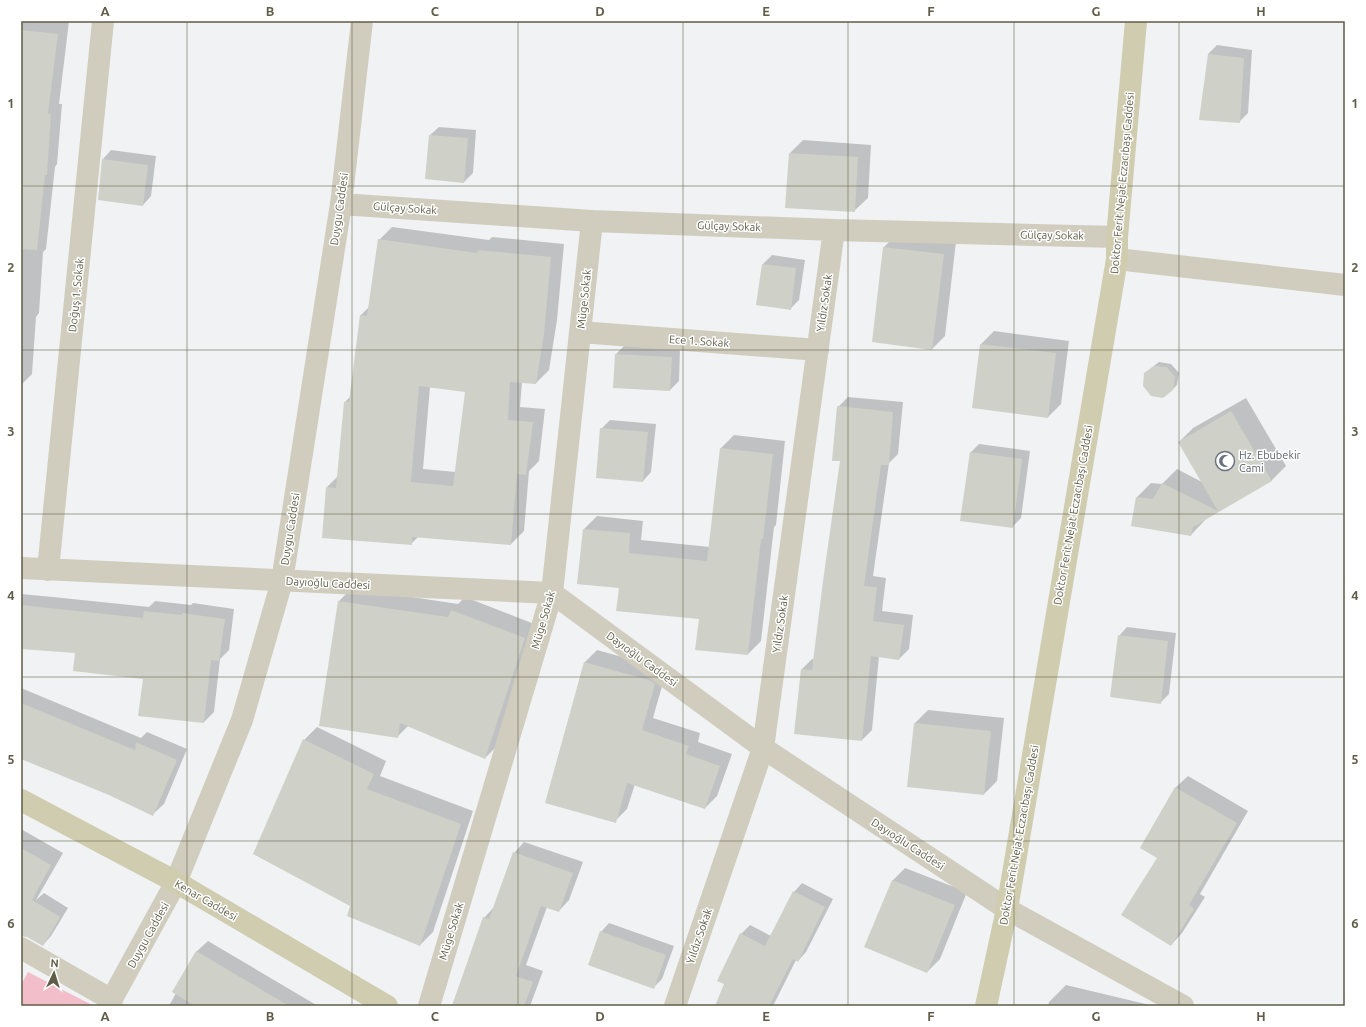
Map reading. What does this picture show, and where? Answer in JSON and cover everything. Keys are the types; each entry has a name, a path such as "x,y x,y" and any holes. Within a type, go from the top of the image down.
{"main road":[{"name":"Doktor Ferit Nejat Eczacıbaşı Caddesi","path":"986,1006 1007,909 1117,259 1117,237 1136,21"},
{"name":"Kenar Caddesi","path":"21,800 176,882 386,1006"}],"street":[{"name":"Doğuş 1. Sokak","path":"48,570 104,21"},
{"name":"Duygu Caddesi","path":"110,1003 176,882 242,720 282,581 341,204 362,21"},
{"name":"Gülçay Sokak","path":"341,204 592,221 834,230 1117,237"},
{"name":"Müge Sokak","path":"429,1006 552,593 592,221"},
{"name":"Yıldız Sokak","path":"675,1006 763,748 834,230"},
{"path":"1117,259 1345,285"},
{"name":"Ece 1. Sokak","path":"580,332 818,350"},
{"name":"Dayıoğlu Caddesi","path":"21,568 552,593 763,748 1007,909 1184,1006"},
{"path":"21,948 110,1003"}],"shaded area":[{"path":"28,972 94,1006 21,1006 21,985"}],"building":[{"path":"21,30 58,34 48,114 51,114 47,175 45,175 37,250 21,249"},
{"path":"1208,54 1244,58 1240,123 1199,120"},
{"path":"429,135 468,138 464,183 425,179"},
{"path":"789,153 858,157 855,212 785,208"},
{"path":"102,159 148,165 143,206 98,200"},
{"path":"378,239 477,253 478,250 551,257 544,334 536,384 510,382 508,420 533,422 526,475 517,474 511,545 412,537 412,545 322,538 326,487 336,488 344,402 349,402 360,315 367,316","holes":["419,386 465,392 453,486 411,482"]},
{"path":"883,247 944,254 932,350 872,342"},
{"path":"762,264 796,268 791,310 756,305"},
{"path":"980,344 1056,353 1048,418 972,408"},
{"path":"615,354 672,357 670,391 613,388"},
{"path":"1154,366 1167,367 1175,377 1173,390 1163,398 1151,396 1143,386 1144,373"},
{"path":"837,406 893,412 889,465 881,465 864,586 877,587 873,621 904,625 899,660 871,656 862,741 794,734 801,669 812,670 840,461 832,461"},
{"name":"Hz. Ebubekir Cami","path":"1231,411 1272,481 1193,527 1191,536 1131,526 1136,497 1153,499 1162,483 1218,511 1178,442"},
{"path":"600,428 648,432 643,482 596,478"},
{"path":"720,448 773,454 763,539 761,539 748,655 695,650 699,619 616,611 619,588 577,584 583,529 630,533 629,553 707,561"},
{"path":"970,452 1022,459 1013,528 960,521"},
{"path":"338,601 448,617 451,610 525,638 485,759 400,723 398,738 319,726"},
{"path":"21,605 143,618 144,611 182,615 182,613 225,619 219,661 211,660 204,723 138,716 143,679 73,671 75,653 21,649"},
{"path":"1118,635 1168,641 1161,704 1110,697"},
{"path":"584,662 649,680 655,684 642,730 689,746 686,754 720,766 705,809 627,783 616,823 545,803"},
{"path":"21,703 135,750 136,742 177,760 153,816 109,795 21,759"},
{"path":"914,723 991,731 984,795 907,787"},
{"path":"303,739 374,774 367,789 461,824 420,946 347,916 350,906 253,854"},
{"path":"1175,787 1237,823 1189,905 1194,909 1171,946 1121,915 1157,858 1140,848"},
{"path":"21,848 51,865 32,900 60,917 43,946 27,937 21,936"},
{"path":"513,852 573,873 559,912 541,906 516,976 533,982 524,1006 452,1006 483,917 489,919"},
{"path":"892,880 955,905 927,973 864,947"},
{"path":"793,891 825,907 798,962 793,959 769,1006 715,1006 724,984 717,981 740,933 765,946"},
{"path":"600,931 666,955 654,989 588,965"},
{"path":"196,951 289,1006 195,1006 172,992"}],"place":[{"name":"Hz. Ebubekir Cami","path":"1225,461"}]}
